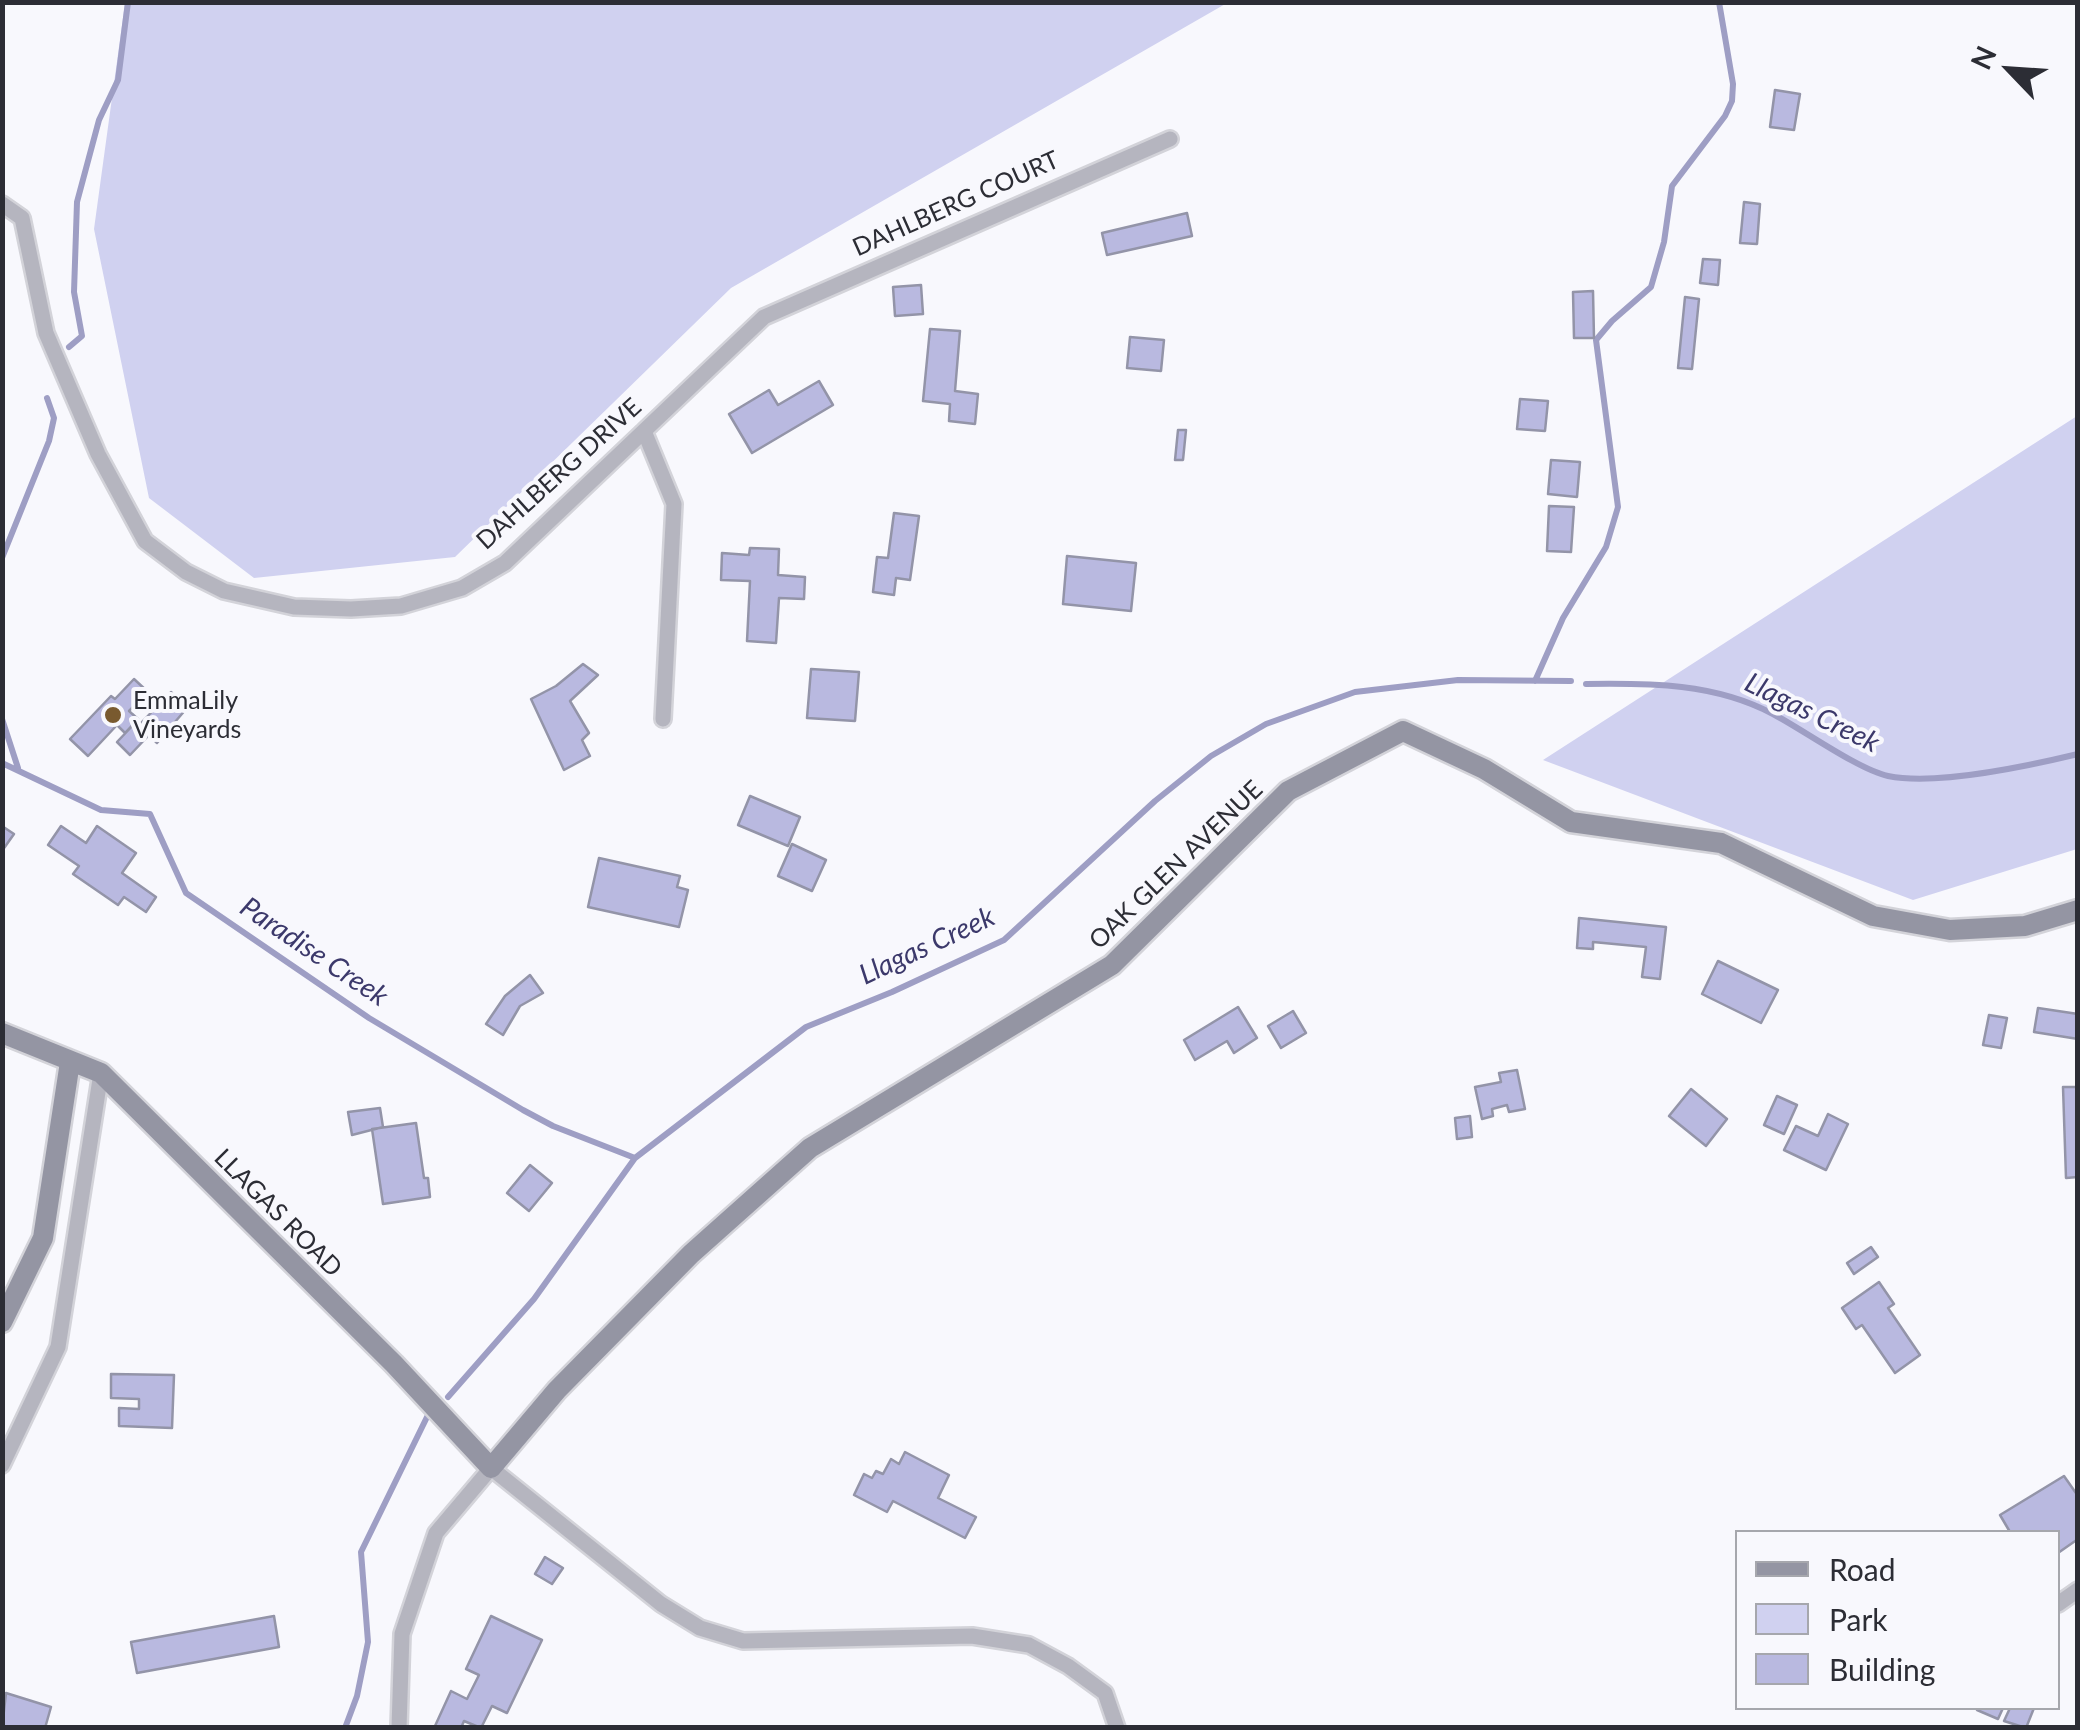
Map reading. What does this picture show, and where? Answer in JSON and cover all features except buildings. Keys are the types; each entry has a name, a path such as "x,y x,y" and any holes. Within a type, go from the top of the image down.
{"street":[{"name":"DAHLBERG COURT","path":"764,317 1170,139"},
{"name":"DAHLBERG DRIVE","path":"2,204 22,218 46,333 98,454 145,540 186,572 224,591 294,607 402,606 462,588 505,563 764,317"},
{"path":"644,432 674,504 663,718"},
{"name":"OAK GLEN AVENUE","path":"491,1468 557,1390 677,1267 810,1148 1112,965 1288,791 1403,731 1484,769 1571,822 1721,842 1873,916 1950,930 2025,926 2078,910"},
{"name":"LLAGAS ROAD","path":"2,1032 101,1073 394,1364 491,1468"},
{"path":"2,1322 42,1238 70,1062"},
{"path":"2,1465 58,1347 101,1073"},
{"path":"398,1728 402,1634 436,1532 491,1468 661,1604 700,1628 742,1640 972,1636 1029,1645 1068,1666 1105,1693 1117,1728"}],"green space":[{"path":"125,2 1227,3 731,288 455,557 254,578 149,498 94,229"},
{"path":"2077,416 2077,849 1913,900 1543,760"}],"waterway":[{"path":"69,347 82,336 74,292 77,202 99,120 118,80 128,2"},
{"path":"1535,681 1563,618 1606,547 1618,507 1596,340 1651,287 1664,242 1672,186 1732,101 1733,84 1719,2"},
{"path":"2,558 49,441 54,418 47,398"},
{"name":"Llagas Creek","path":"448,1397 534,1299 635,1158 806,1027 1004,940 1155,801 1211,756 1266,724 1355,692 1458,680 1571,681"},
{"name":"Llagas Creek","path":"1586,684 1682,687 1728,696 1773,714 1847,758 1888,776 1956,777 2078,754"},
{"path":"2,719 18,768"},
{"name":"Paradise Creek","path":"2,763 101,810 150,814 186,893 369,1018 523,1110 635,1158"},
{"name":"Llagas Creek","path":"345,1728 357,1696 368,1642 361,1552 428,1415"}],"place":[{"name":"EmmaLily Vineyards","path":"113,715"}]}
